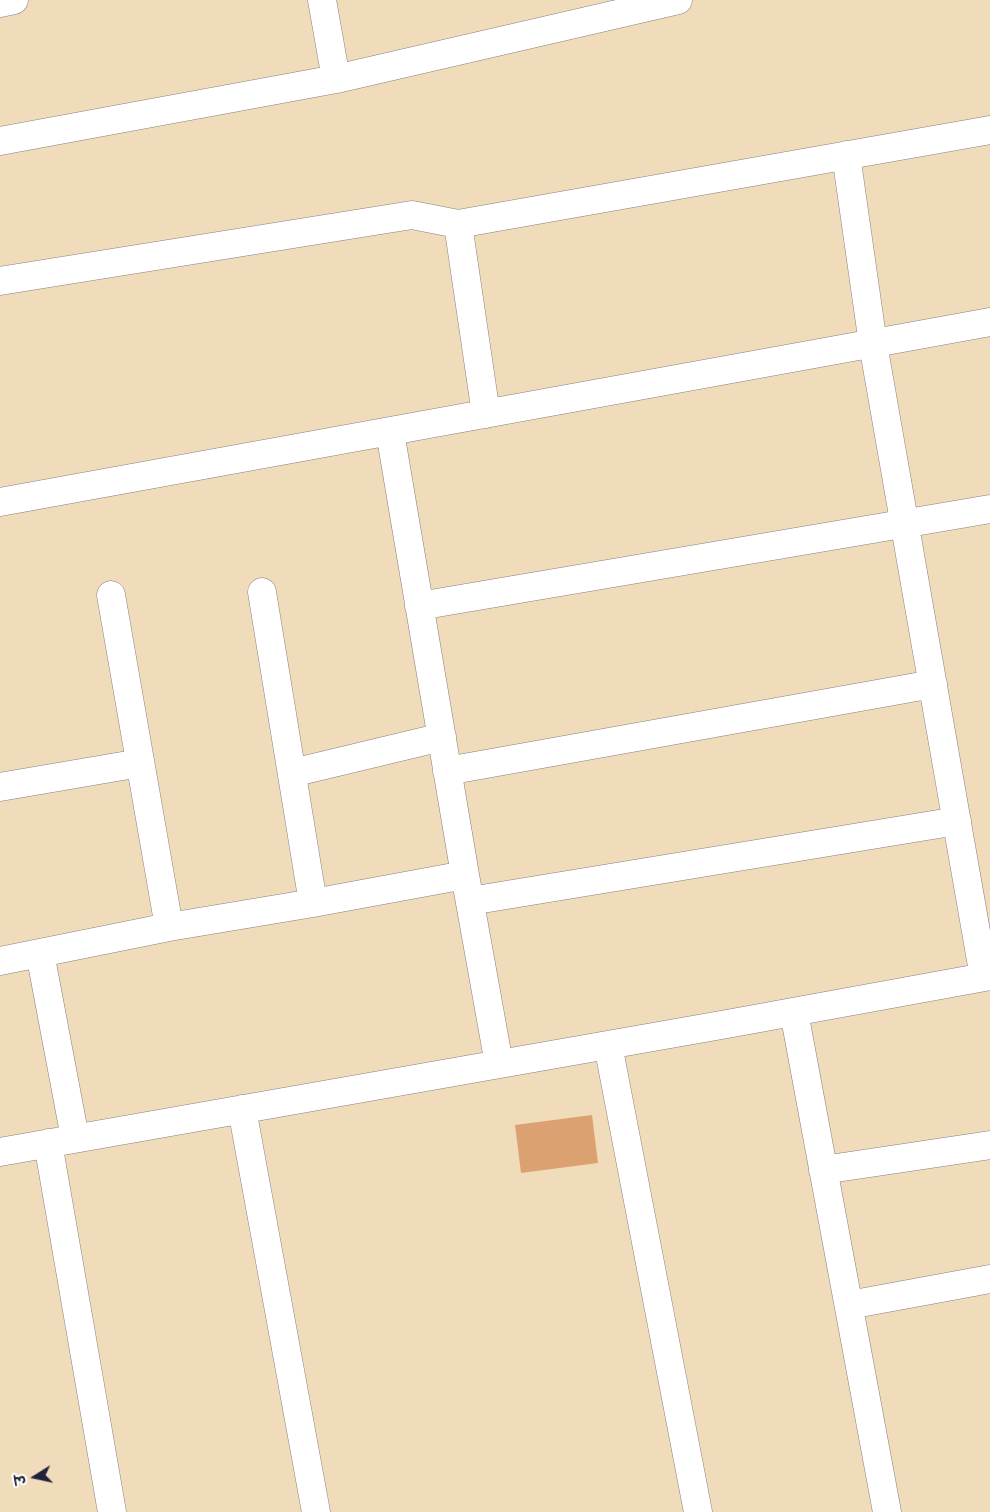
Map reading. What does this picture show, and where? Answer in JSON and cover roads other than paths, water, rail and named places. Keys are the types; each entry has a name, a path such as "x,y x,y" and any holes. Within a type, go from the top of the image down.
{"street":[{"path":"0,3 14,0"},
{"path":"322,0 336,78"},
{"path":"0,141 336,78 678,0"},
{"path":"0,282 412,215 458,224 990,130"},
{"path":"0,1152 794,1012 987,976 957,821 873,344 846,155"},
{"path":"458,224 486,414"},
{"path":"0,502 990,322"},
{"path":"390,432 499,1064"},
{"path":"419,606 990,509"},
{"path":"262,592 313,903"},
{"path":"111,595 169,927"},
{"path":"447,771 933,684"},
{"path":"292,773 442,737"},
{"path":"0,788 140,763"},
{"path":"470,901 957,821"},
{"path":"0,961 169,927 465,875"},
{"path":"40,953 76,1138"},
{"path":"794,1012 887,1512"},
{"path":"608,1045 698,1512"},
{"path":"242,1109 316,1512"},
{"path":"48,1143 112,1512"},
{"path":"824,1170 990,1145"},
{"path":"848,1305 990,1279"}]}
